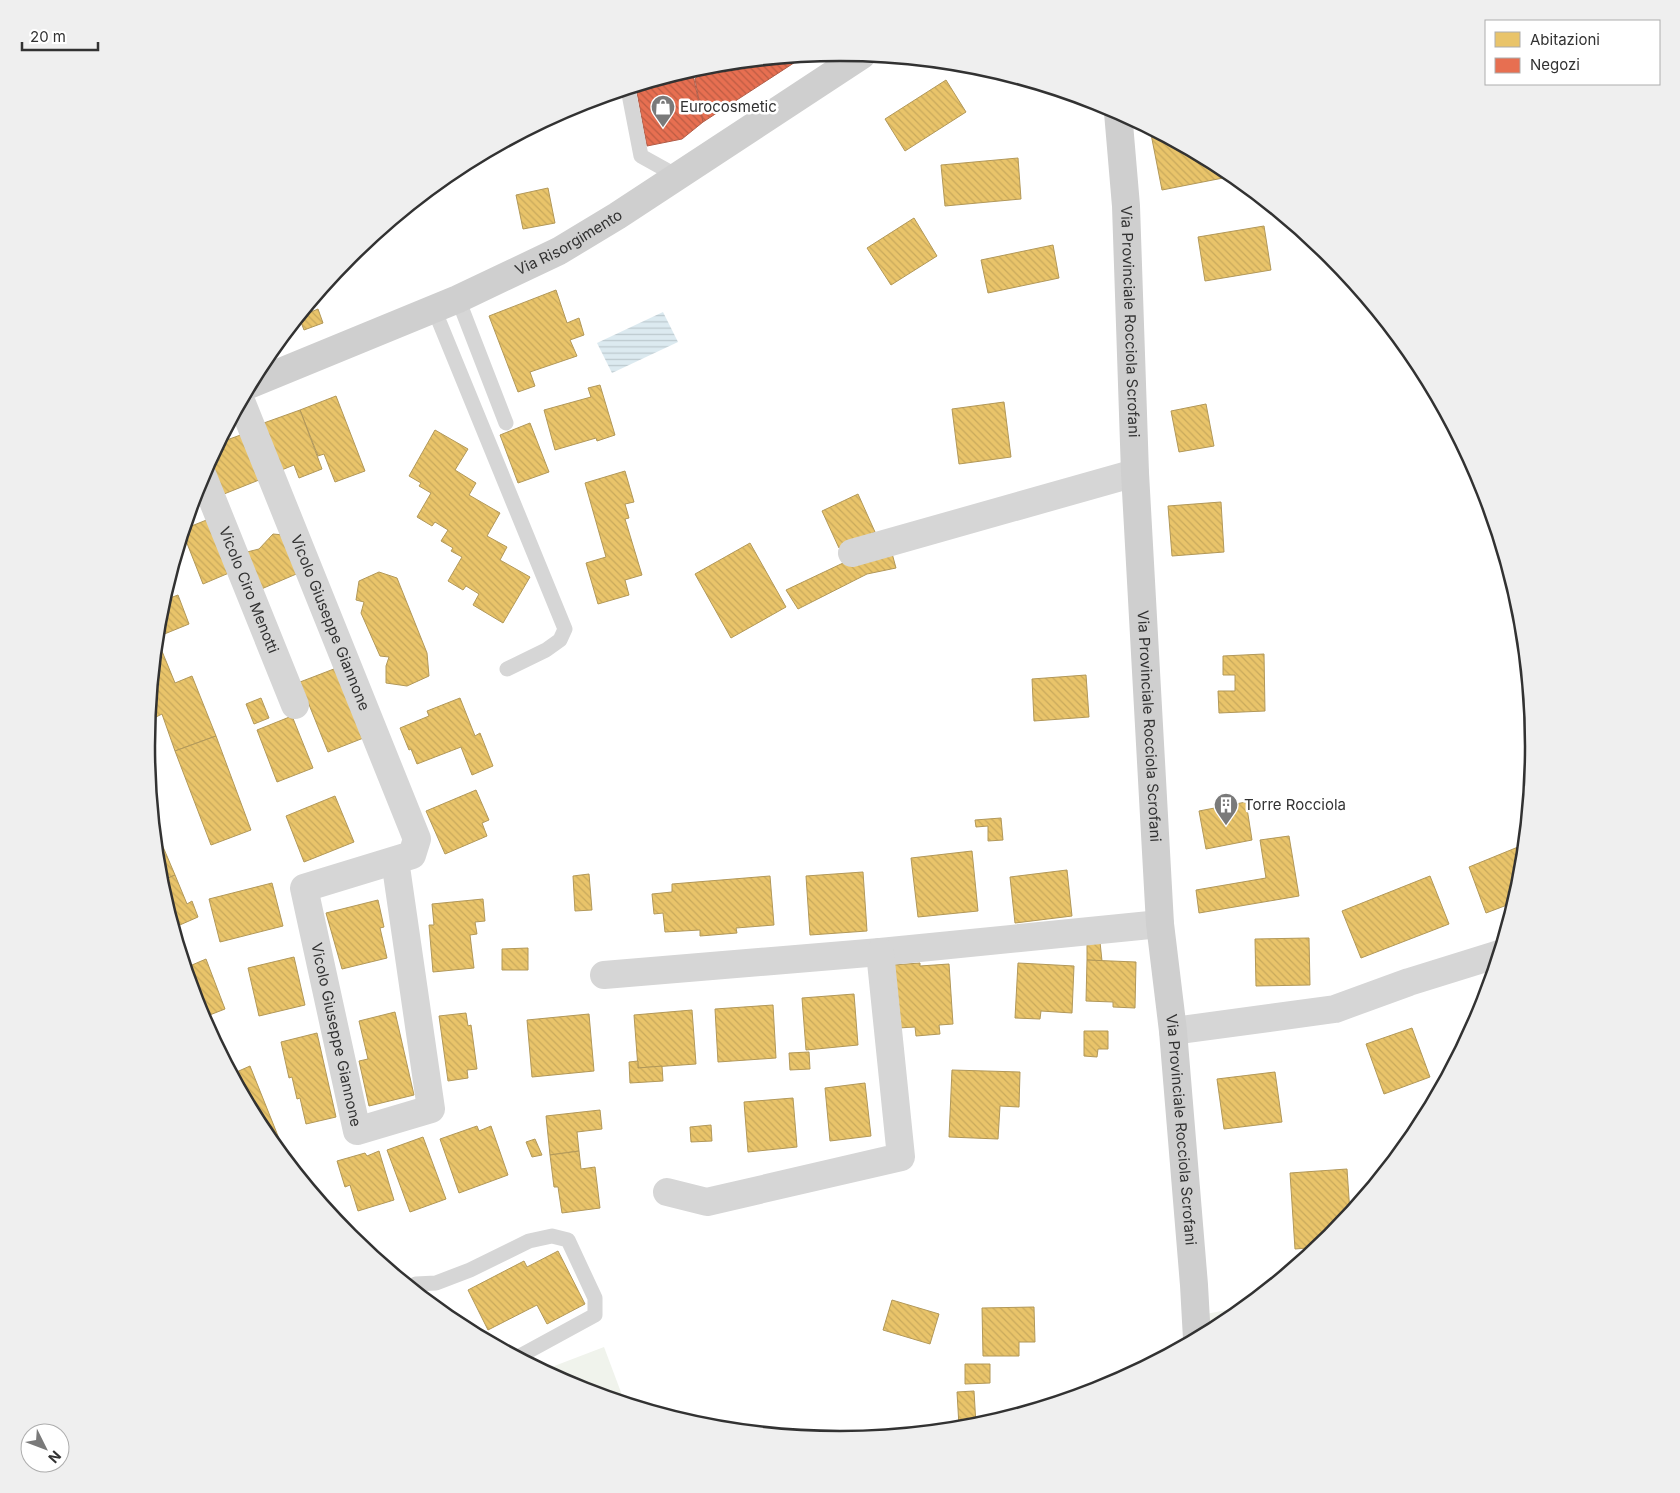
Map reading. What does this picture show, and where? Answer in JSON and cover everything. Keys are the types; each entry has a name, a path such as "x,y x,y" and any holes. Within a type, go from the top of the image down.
{"street":[{"name":"Via Risorgimento","path":"262,380 446,304 559,250 616,216 852,62"},
{"name":"Via Provinciale Rocciola Scrofani","path":"1119,121 1126,206 1135,473 1160,924 1174,1031 1194,1275 1197,1331"},
{"name":"Vicolo Giuseppe Giannone","path":"245,408 417,839 412,855 395,860 304,888 357,1130 431,1109 395,860"},
{"path":"852,553 1135,473"},
{"name":"Vicolo Ciro Menotti","path":"207,485 295,705"},
{"path":"604,975 880,952 1160,924"},
{"path":"666,1192 707,1202 901,1157 880,952"},
{"path":"1174,1031 1335,1009 1409,982 1492,956"}],"lane":[{"path":"629,95 641,156 677,176"},
{"path":"446,304 506,423"},
{"path":"446,304 565,629 560,640 546,650 507,669"},
{"path":"416,1284 436,1283 470,1270 528,1241 552,1236 568,1240 595,1298 595,1315 524,1354"}],"shaded area":[{"path":"663,312 678,342 612,373 597,343"},
{"path":"1230,1309 1207,1325 1206,1314"},
{"path":"604,1347 622,1396 578,1380 551,1367"}],"building: Abitazioni":[{"path":"946,80 966,112 905,151 885,119"},
{"path":"1151,136 1183,153 1223,178 1162,190"},
{"path":"1018,158 1021,199 945,206 941,165"},
{"path":"548,188 555,223 523,229 516,195"},
{"path":"914,218 937,256 891,285 867,248"},
{"path":"1264,226 1271,270 1205,281 1198,237"},
{"path":"1053,245 1059,278 988,293 981,260"},
{"path":"556,290 567,323 579,318 584,335 570,340 577,356 530,372 535,386 518,392 489,316"},
{"path":"318,309 323,323 304,330 301,323 310,312"},
{"path":"600,385 615,435 597,441 596,438 555,450 544,410 591,397 588,388"},
{"path":"336,396 365,471 335,482 324,454 318,456 300,410"},
{"path":"1004,402 1011,457 959,464 952,409"},
{"path":"1206,404 1214,446 1179,452 1171,411"},
{"path":"300,410 322,469 299,478 294,465 279,471 261,424"},
{"path":"530,423 549,472 518,483 500,435"},
{"path":"435,430 468,449 455,470 476,483 469,495 500,513 487,536 507,547 500,560 530,577 503,623 473,605 479,594 466,586 463,590 448,581 462,557 451,551 453,548 441,541 448,530 435,522 432,526 417,517 431,493 419,486 421,483 409,476"},
{"path":"246,433 264,478 219,496 211,475 227,440"},
{"path":"625,471 634,502 625,504 629,518 625,519 642,575 625,580 629,595 598,604 586,563 606,557 585,483"},
{"path":"858,494 875,532 839,548 822,511"},
{"path":"1221,502 1224,552 1172,556 1168,506"},
{"path":"214,517 236,570 203,584 186,541 191,526"},
{"path":"273,534 284,535 301,572 259,590 243,553 259,549"},
{"path":"750,543 786,607 731,638 695,574"},
{"path":"890,546 896,568 867,574 798,609 786,590 860,555"},
{"path":"379,572 397,578 427,653 429,676 407,686 386,683 386,666 389,657 380,656 361,613 364,602 356,600 359,581"},
{"path":"178,595 189,624 165,634 168,613 172,597"},
{"path":"162,651 175,683 192,676 216,736 175,751 162,714 156,717"},
{"path":"1264,654 1265,711 1219,713 1218,691 1235,691 1235,675 1223,675 1223,656"},
{"path":"339,667 366,737 328,752 300,682"},
{"path":"1086,675 1089,717 1034,721 1032,679"},
{"path":"261,698 269,718 254,724 246,704"},
{"path":"460,698 475,736 480,733 493,766 472,775 461,747 417,764 400,728 429,716 427,711"},
{"path":"292,716 313,768 277,782 257,730"},
{"path":"216,736 251,830 211,845 175,751"},
{"path":"476,790 489,820 482,823 487,836 445,854 426,811"},
{"path":"335,796 354,842 304,862 286,816"},
{"name":"Torre Rocciola","path":"1246,802 1252,840 1206,849 1199,811"},
{"path":"1001,818 1003,840 988,841 988,826 976,827 975,820"},
{"path":"1289,836 1299,896 1199,913 1196,890 1266,878 1260,840"},
{"path":"163,846 175,875 168,878"},
{"path":"1517,847 1506,905 1486,913 1469,867"},
{"path":"972,851 978,911 918,917 911,858"},
{"path":"1067,870 1072,916 1015,923 1010,877"},
{"path":"863,872 867,931 810,935 806,876"},
{"path":"589,874 592,910 575,911 573,876"},
{"path":"175,875 187,904 192,901 198,917 178,926 168,878"},
{"path":"770,876 774,925 736,928 737,933 700,936 700,930 665,932 663,913 654,914 652,894 672,892 672,884"},
{"path":"1430,876 1449,924 1361,958 1342,911"},
{"path":"272,883 283,926 220,942 209,899"},
{"path":"483,899 485,921 475,922 477,934 470,935 474,968 433,972 429,925 434,925 432,904"},
{"path":"378,900 384,927 380,928 387,958 342,969 326,913"},
{"path":"1309,938 1310,985 1256,986 1255,939"},
{"path":"1100,942 1102,961 1087,960 1087,943"},
{"path":"528,948 528,970 502,970 502,949"},
{"path":"294,957 305,1005 259,1016 248,968"},
{"path":"206,959 225,1009 210,1015 191,966"},
{"path":"1087,960 1136,962 1135,1008 1113,1007 1113,1002 1086,1001"},
{"path":"920,963 920,966 949,964 953,1024 939,1025 940,1034 916,1036 915,1027 898,1028 893,965"},
{"path":"1018,963 1074,966 1072,1013 1041,1011 1040,1019 1015,1018"},
{"path":"854,994 858,1045 806,1050 802,998"},
{"path":"773,1005 776,1058 718,1062 715,1009"},
{"path":"692,1010 696,1064 638,1068 634,1015"},
{"path":"395,1012 414,1095 369,1106 359,1061 368,1059 359,1021"},
{"path":"466,1013 468,1026 471,1025 477,1069 467,1070 468,1078 448,1081 439,1016"},
{"path":"589,1014 594,1071 532,1077 527,1020"},
{"path":"1412,1028 1430,1077 1384,1094 1366,1044"},
{"path":"1084,1031 1108,1031 1108,1049 1098,1049 1097,1057 1084,1056"},
{"path":"317,1033 336,1117 306,1124 300,1098 297,1099 292,1077 289,1078 281,1042"},
{"path":"809,1052 810,1069 790,1070 789,1053"},
{"path":"638,1061 638,1068 662,1066 663,1081 630,1083 629,1062"},
{"path":"250,1066 280,1142 270,1127 237,1072"},
{"path":"952,1070 1020,1072 1019,1107 1000,1106 998,1139 949,1137"},
{"path":"1275,1072 1282,1122 1224,1129 1217,1079"},
{"path":"865,1083 871,1136 830,1141 825,1088"},
{"path":"793,1098 797,1147 748,1152 744,1102"},
{"path":"600,1110 602,1129 577,1132 579,1151 550,1155 546,1116"},
{"path":"711,1125 712,1141 691,1142 690,1127"},
{"path":"477,1126 479,1131 491,1126 508,1175 459,1193 440,1139"},
{"path":"423,1137 446,1199 410,1212 387,1150"},
{"path":"535,1139 542,1155 532,1157 526,1142"},
{"path":"379,1151 394,1200 358,1211 350,1185 345,1187 337,1161 365,1153 367,1156"},
{"path":"579,1151 581,1169 595,1167 600,1208 562,1213 558,1187 554,1187 550,1155"},
{"path":"1347,1169 1349,1204 1307,1248 1295,1249 1290,1173"},
{"path":"558,1251 585,1304 547,1324 537,1305 488,1330 468,1290 524,1261 527,1267"},
{"path":"892,1300 939,1314 930,1344 883,1330"},
{"path":"1034,1307 1035,1342 1019,1342 1019,1356 983,1356 982,1308"},
{"path":"965,1364 990,1364 990,1383 965,1384"},
{"path":"974,1391 976,1419 959,1421 957,1392"}],"building: Negozi":[{"path":"794,63 703,122 695,79 697,76 706,74"},
{"path":"694,77 703,122 682,139 647,146 637,93"}],"place":[{"name":"Eurocosmetic","path":"663,128"},
{"name":"Torre Rocciola","path":"1226,826"}]}
